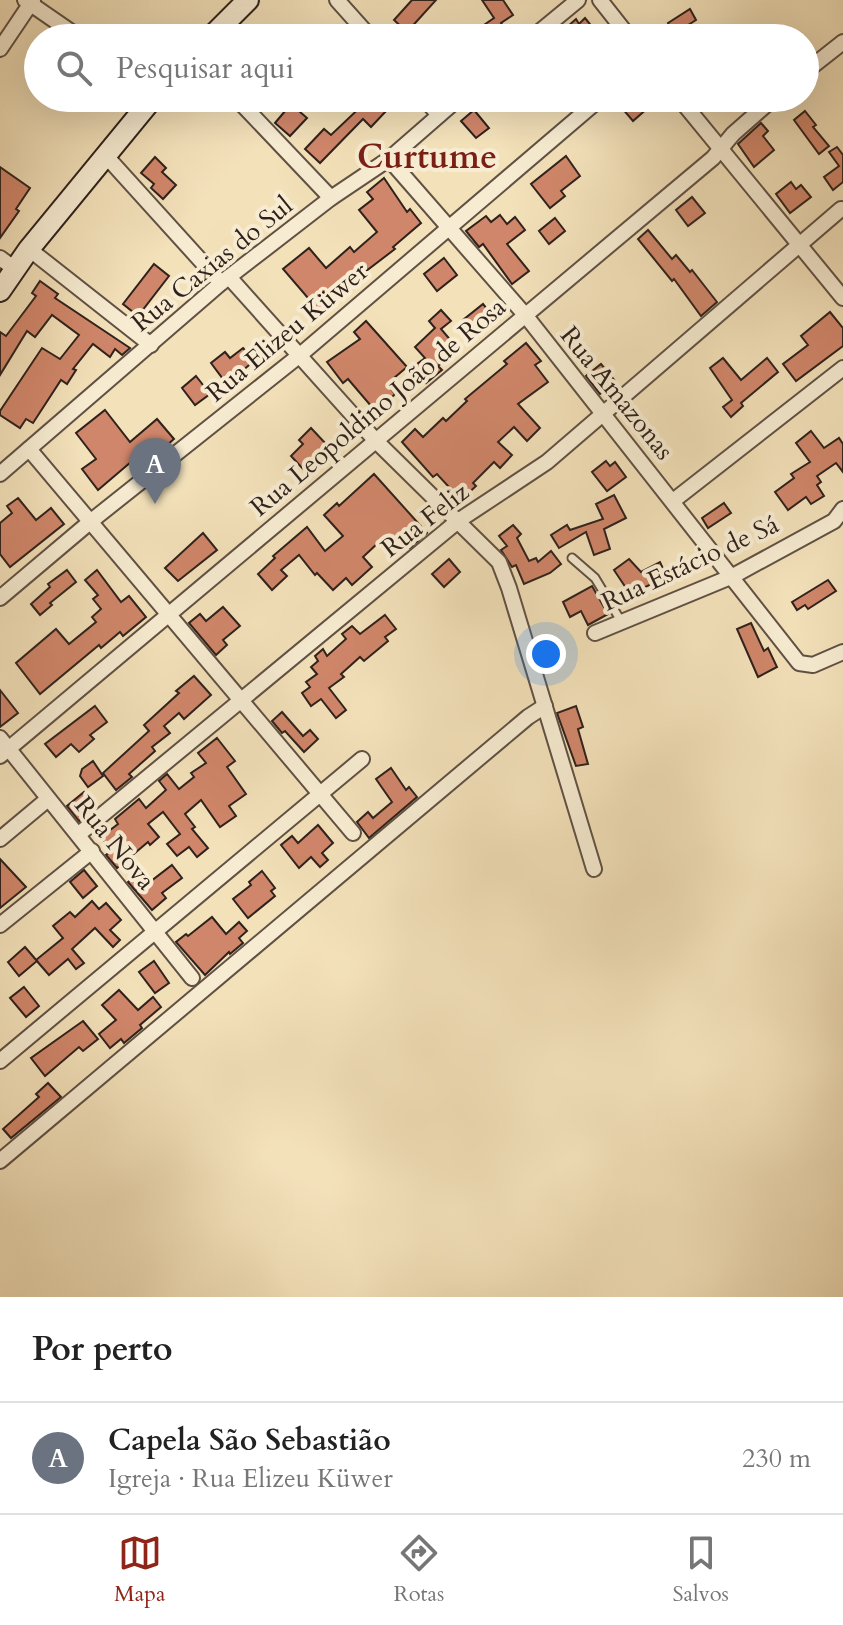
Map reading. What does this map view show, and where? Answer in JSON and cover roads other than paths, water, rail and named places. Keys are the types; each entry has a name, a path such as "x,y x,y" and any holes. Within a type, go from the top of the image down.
{"street":[{"path":"224,24 248,0"},
{"path":"337,0 358,24"},
{"path":"549,24 578,0"},
{"path":"600,0 619,24"},
{"path":"0,49 29,1 61,24"},
{"path":"819,61 843,42"},
{"path":"0,291 8,264 29,249 142,112"},
{"path":"249,112 331,198"},
{"path":"436,112 439,115"},
{"name":"Rua Caxias do Sul","path":"0,474 225,280 331,198 389,159 443,112"},
{"name":"Rua Elizeu Küwer","path":"0,598 90,522 300,355 584,112"},
{"path":"691,112 843,298"},
{"name":"Rua Leopoldino João de Rosa","path":"3,748 526,316 713,158 733,134 758,112"},
{"path":"106,156 300,355 376,441 499,562 594,869"},
{"name":"Rua Amazonas","path":"389,159 526,316 799,663 813,665 843,652"},
{"name":"Rua Feliz","path":"79,834 458,521 547,462 841,209"},
{"path":"29,249 151,345"},
{"path":"673,501 843,368"},
{"path":"29,449 353,833"},
{"name":"Rua Estácio de Sá","path":"595,633 733,576 834,521 843,509"},
{"path":"0,1161 528,717 545,706"},
{"name":"Rua Nova","path":"3,748 79,834 192,978"},
{"path":"0,1061 362,759"},
{"path":"0,839 48,799"},
{"path":"0,925 92,851"}],"lane":[{"path":"572,558 595,578 621,622"}],"place":[{"name":"Capela São Sebastião","path":"155,504"}],"district":[{"name":"Curtume","path":"427,157"}]}
